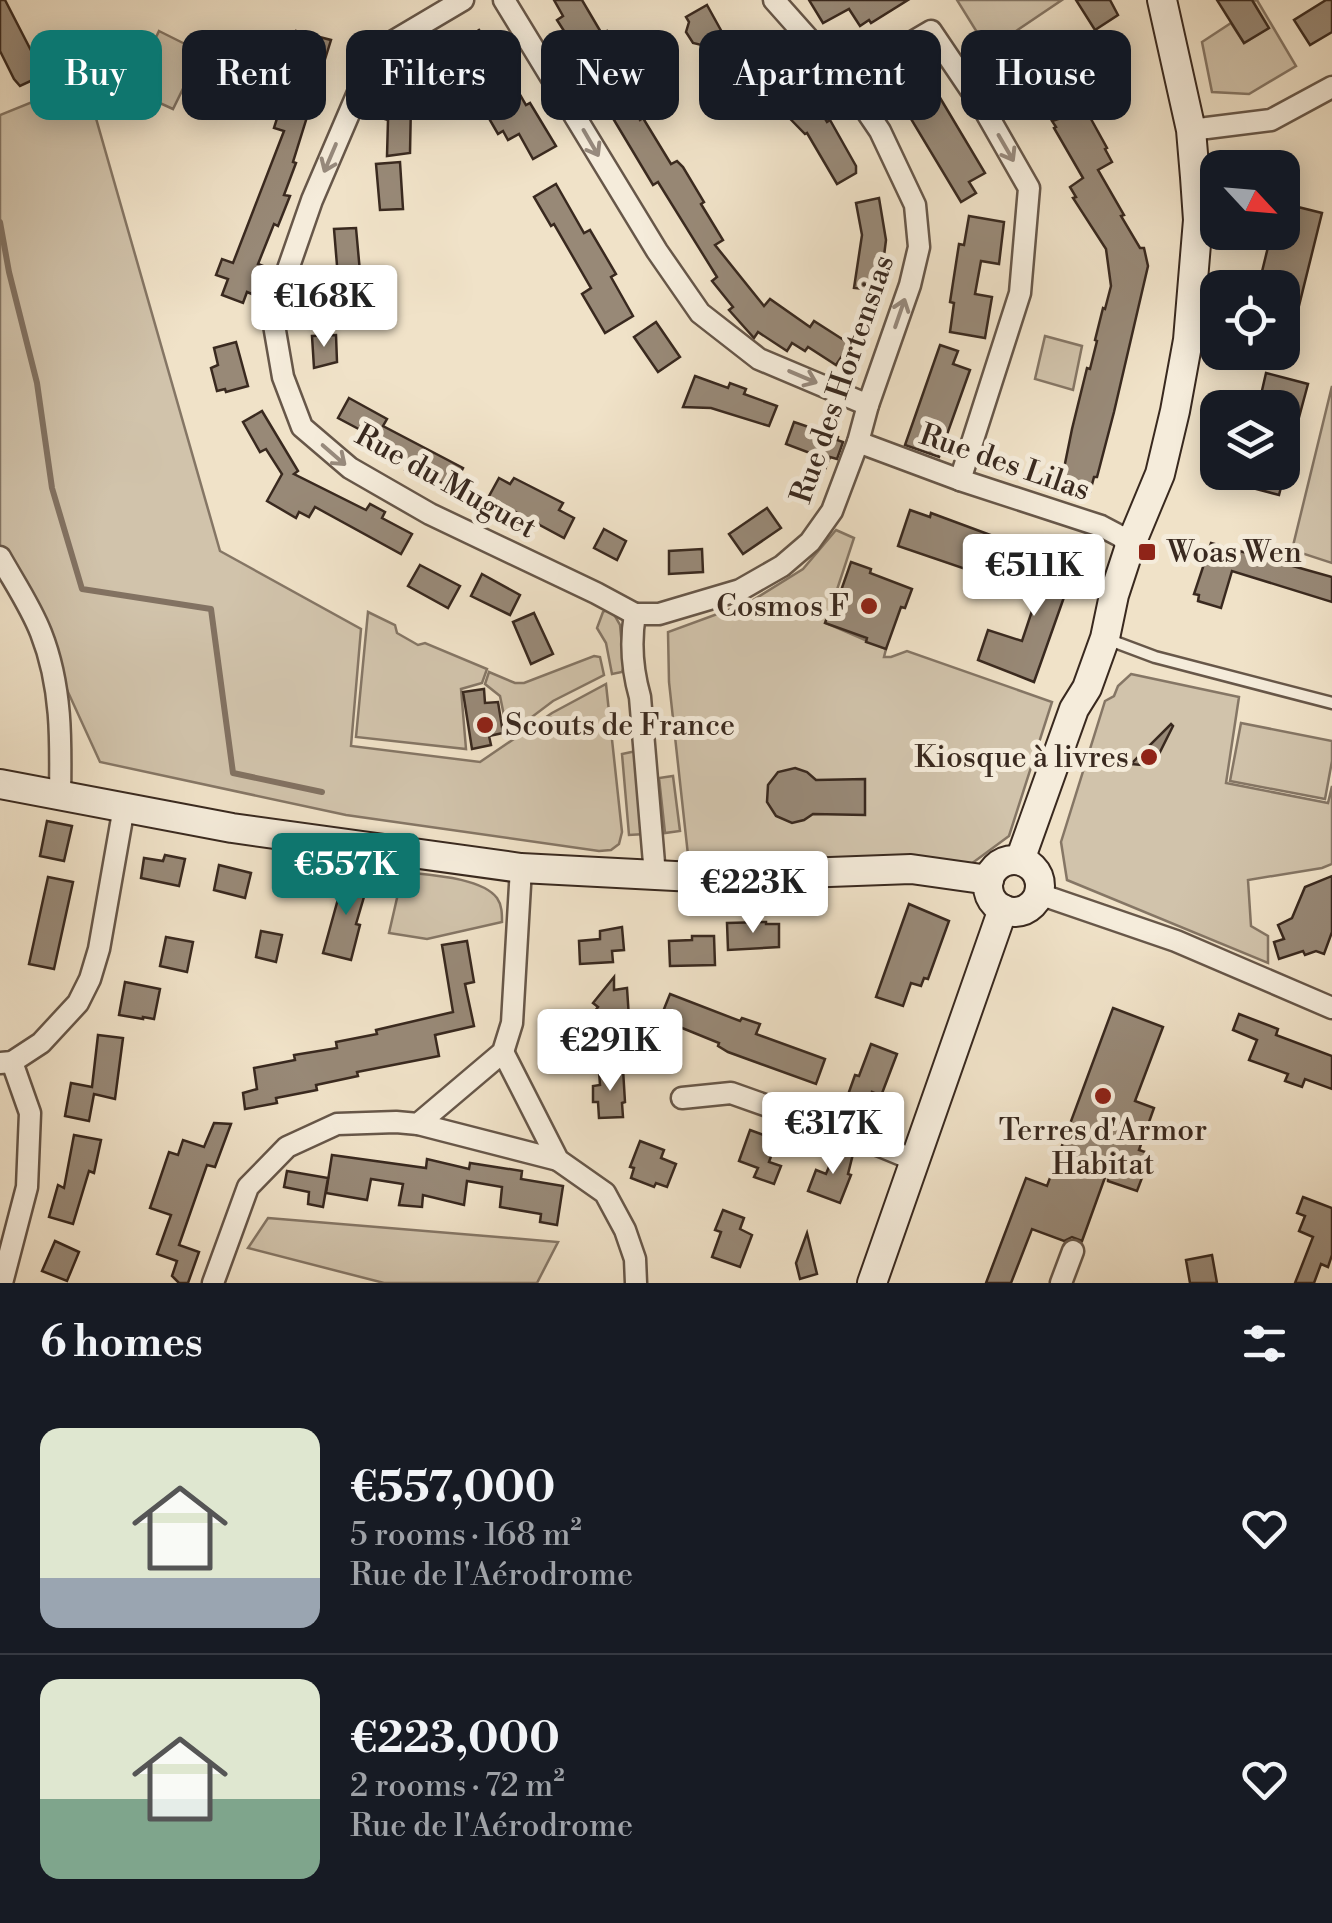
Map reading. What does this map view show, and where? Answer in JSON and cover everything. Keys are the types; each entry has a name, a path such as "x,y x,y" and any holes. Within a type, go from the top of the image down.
{"main road":[{"path":"1020,860 1074,709 1105,638 1130,546 1160,474 1188,340 1198,220 1191,130 1162,0"},
{"path":"0,784 232,828 521,868 708,876 911,868 989,880"},
{"path":"1020,860 1039,877 1039,894 1028,908 1003,909 991,897 989,880 998,866 1020,860"},
{"path":"872,1283 1003,909"}],"street":[{"name":"Rue du Muguet","path":"462,0 392,42 360,88 312,200 280,292 274,325 283,377 302,427 350,468 430,514 635,614"},
{"path":"504,0 657,251 700,313 760,359 868,404"},
{"name":"Rue des Hortensias","path":"774,0 801,30"},
{"path":"941,45 1029,188 1020,293 960,480"},
{"path":"1191,130 1271,120 1332,87"},
{"name":"Rue des Hortensias","path":"635,614 659,614 740,590 782,566 810,542 832,511 920,247 915,204 873,120"},
{"name":"Rue des Lilas","path":"858,442 1101,526 1130,546"},
{"path":"0,558 41,633 56,686 61,728 60,796"},
{"path":"635,614 631,638 634,678 640,697 655,874"},
{"path":"2,1283 26,1188 30,1113 6,1062 41,1043 78,1003 90,979 124,807"},
{"path":"418,1124 503,1052 512,1023 521,868"},
{"path":"1039,894 1176,940 1332,1008"},
{"path":"503,1052 558,1160"},
{"path":"682,1098 731,1093 914,1160"},
{"path":"214,1283 248,1187 287,1147 337,1124 396,1122 418,1124 558,1160 605,1193 635,1259 636,1283"},
{"path":"1060,1283 1073,1252"}],"lane":[{"path":"1105,638 1155,656 1332,704"}],"shaded area":[{"path":"957,0 1062,0 1018,30 976,30"},
{"path":"1257,0 1296,66 1249,94 1212,92 1202,42 1231,23 1244,43 1268,28 1253,1"},
{"path":"162,32 182,42 182,91 173,109 162,104"},
{"path":"30,103 30,120 96,120 220,551 361,629 351,746 480,762 552,713 606,684 622,832 619,844 611,850 599,851 346,815 100,762 41,633 0,561 0,115"},
{"path":"1045,336 1082,346 1073,390 1035,379"},
{"path":"1332,386 1332,563 1292,550"},
{"path":"836,530 854,538 826,623 886,649 884,657 907,651 1052,702 1009,836 971,864 688,855 669,682 668,632 750,602 803,569"},
{"path":"607,610 612,611 620,625 624,667 622,672 612,674 606,643 597,628"},
{"path":"368,612 395,625 397,633 418,645 425,643 487,669 482,683 461,689 466,749 356,737"},
{"path":"600,657 604,675 553,701 508,735 500,696 485,684 489,672 524,683"},
{"path":"1131,674 1239,697 1226,783 1328,803 1332,786 1332,864 1248,880 1251,926 1268,936 1268,963 1067,880 1061,842 1105,701 1114,696"},
{"path":"1241,723 1332,741 1325,799 1230,781"},
{"path":"636,751 645,834 629,835 622,754"},
{"path":"673,776 680,831 665,833 659,778"},
{"path":"403,872 453,878 489,891 501,907 502,922 427,939 389,933"},
{"path":"268,1218 558,1242 537,1283 384,1283 248,1248"}],"building":[{"path":"0,0 5,0 30,49 30,81 20,86 0,51"},
{"path":"554,0 582,0 600,30 563,30 557,20 563,16"},
{"path":"809,0 908,0 860,26 849,9 823,23"},
{"path":"1076,0 1110,0 1118,15 1095,30"},
{"path":"1217,0 1252,0 1269,28 1244,43"},
{"path":"1332,0 1332,32 1310,45 1294,20"},
{"path":"707,5 721,30 699,30 699,44 693,43 686,32 686,17"},
{"path":"521,96 526,105 530,103 556,146 533,159 519,134 508,140 503,131 498,134 490,120 521,120"},
{"path":"941,99 985,173 969,182 976,193 961,202 912,120 941,120"},
{"path":"277,120 306,120 284,195 290,196 258,264 263,266 252,294 247,292 243,303 222,295 228,279 216,275 222,259 233,263 284,131 274,128"},
{"path":"388,120 411,120 410,153 387,156"},
{"path":"614,120 644,120 671,164 677,161 683,167 723,240 715,245 764,306 770,299 810,327 814,321 850,344 836,365 808,347 805,351 792,343 787,351 758,332 754,338 729,310 733,307 712,281 717,277 658,182 653,185"},
{"path":"791,120 830,120 856,166 856,173 837,184 805,134"},
{"path":"1092,120 1112,162 1098,170 1124,215 1121,216 1140,248 1144,248 1148,266 1114,412 1089,496 1060,488 1087,368 1090,369 1111,286 1106,249 1070,187 1083,178 1052,121"},
{"path":"400,162 403,209 380,210 376,164"},
{"path":"556,184 584,233 590,230 616,274 611,277 633,316 605,333 582,294 591,288 534,197"},
{"path":"879,198 886,240 881,280 876,279 874,290 854,288 862,235 856,203"},
{"path":"1300,208 1322,213 1300,302 1300,270 1262,270 1267,250 1300,250"},
{"path":"969,216 1004,222 999,264 981,261 975,294 992,297 985,338 950,332 954,303 950,302 959,244 964,245"},
{"path":"356,228 361,283 370,282 372,324 342,326 334,229"},
{"path":"656,322 680,357 658,372 634,337"},
{"path":"336,335 337,362 314,368 312,336"},
{"path":"236,342 248,386 217,391 211,368 218,365 214,348"},
{"path":"940,345 958,351 953,364 970,370 939,457 905,445"},
{"path":"1266,373 1308,384 1300,414 1300,390 1262,390"},
{"path":"695,376 728,388 730,383 746,389 744,394 777,406 769,426 711,408 683,407"},
{"path":"349,398 387,419 383,426 463,468 453,488 423,474 420,479 405,470 407,466 365,440 368,434 338,418"},
{"path":"262,411 298,471 294,474 366,510 370,504 385,512 382,518 412,534 401,554 315,507 309,517 299,512 296,518 267,501 282,474 266,449 260,452 243,422"},
{"path":"794,422 843,442 837,459 830,457 822,477 810,453 786,444"},
{"path":"499,478 510,484 514,478 563,503 559,510 574,518 564,538 534,522 531,528 515,519 519,514 488,498"},
{"path":"767,508 781,528 743,554 729,534"},
{"path":"910,510 930,517 931,513 1004,540 998,556 988,553 980,574 898,546"},
{"path":"604,529 626,541 617,560 594,548"},
{"path":"1053,543 1080,552 1034,682 978,660 988,630 1022,641 1041,584 1034,582"},
{"path":"1211,543 1332,577 1332,602 1232,571 1221,608 1198,601 1199,595 1194,594"},
{"path":"702,549 703,572 669,574 669,551"},
{"name":"Cosmos F","path":"851,562 912,589 886,649 825,623 832,603 836,605"},
{"path":"420,565 460,586 448,608 408,586"},
{"path":"482,574 520,595 510,615 471,596"},
{"path":"534,613 553,654 531,664 513,622"},
{"name":"Scouts de France","path":"484,689 485,703 498,702 503,733 489,736 491,745 472,749 463,692"},
{"path":"1171,724 1153,766 1131,764"},
{"path":"795,768 816,780 865,779 865,815 813,814 792,823 776,816 767,802 768,785 778,772"},
{"path":"47,821 72,826 64,861 40,856"},
{"path":"165,855 185,859 179,886 141,878 144,858 163,861"},
{"path":"219,865 251,873 245,898 214,890"},
{"path":"345,874 369,880 356,924 360,925 351,960 323,953"},
{"path":"1332,876 1332,932 1324,954 1316,951 1305,955 1303,951 1279,959 1274,942 1284,939 1278,925 1292,918 1305,887"},
{"path":"48,877 73,882 54,969 29,964"},
{"path":"909,904 949,921 928,979 924,978 921,986 911,983 903,1006 876,997"},
{"path":"727,923 779,924 779,947 728,950"},
{"path":"622,927 624,950 612,951 613,962 580,964 579,941 600,939 600,931"},
{"path":"261,931 282,935 276,962 256,957"},
{"path":"692,936 714,936 715,965 670,966 669,941 692,940"},
{"path":"166,937 193,942 187,972 160,966"},
{"path":"467,941 474,982 465,984 474,1026 435,1035 439,1056 357,1072 358,1076 316,1085 317,1090 245,1109 243,1093 257,1089 254,1068 295,1060 294,1055 337,1048 336,1042 377,1034 376,1030 453,1012 442,945"},
{"path":"614,977 614,990 627,988 629,1018 621,1028 610,1021 609,1039 590,1041 588,1020 598,1007 593,1003"},
{"path":"125,982 160,989 154,1019 119,1015"},
{"path":"670,994 740,1021 742,1018 760,1024 756,1034 825,1059 816,1084 728,1052 719,1043 660,1019"},
{"path":"1113,1008 1163,1027 1135,1101 1154,1108 1139,1150 1151,1154 1137,1191 1108,1181 1108,1169 1082,1241 1072,1237 1064,1241 1032,1229 1011,1283 986,1283 1026,1178 1047,1186"},
{"path":"1239,1014 1278,1029 1276,1035 1332,1056 1332,1089 1305,1079 1302,1087 1285,1081 1288,1074 1249,1060 1257,1040 1233,1030"},
{"path":"98,1035 123,1038 115,1099 94,1094 89,1121 65,1116 71,1083 92,1087"},
{"path":"871,1044 897,1054 881,1096 872,1092 864,1114 844,1106"},
{"path":"623,1069 623,1117 599,1118 593,1086 600,1085 599,1071"},
{"path":"214,1123 231,1124 215,1167 207,1165 179,1245 199,1252 188,1283 179,1283 172,1276 177,1261 157,1254 171,1215 150,1208 169,1152 178,1155 183,1140 204,1147"},
{"path":"750,1130 777,1140 769,1162 781,1166 774,1184 754,1177 758,1168 739,1161"},
{"path":"74,1135 101,1140 94,1173 89,1171 73,1224 49,1217 58,1185 64,1188"},
{"path":"640,1141 664,1150 661,1158 676,1164 667,1187 656,1183 654,1187 631,1178 634,1168 630,1167"},
{"path":"837,1147 853,1154 848,1174 851,1175 840,1203 808,1191 816,1170 826,1174"},
{"path":"332,1155 426,1168 427,1159 469,1169 470,1163 522,1171 521,1179 563,1186 557,1225 540,1222 541,1214 500,1207 502,1187 467,1181 464,1205 423,1195 422,1207 399,1205 403,1184 371,1179 367,1200 326,1193"},
{"path":"287,1171 328,1178 323,1207 308,1204 309,1192 284,1187"},
{"path":"1303,1197 1332,1208 1332,1255 1328,1267 1321,1264 1314,1283 1295,1283 1313,1237 1299,1231 1305,1216 1297,1213"},
{"path":"723,1210 744,1218 740,1229 752,1235 740,1267 712,1257 721,1232 715,1230"},
{"path":"807,1233 817,1274 800,1279 796,1263"},
{"path":"55,1241 79,1252 67,1281 42,1271"},
{"path":"1212,1255 1217,1283 1190,1283 1186,1260"}],"waterway":[{"path":"0,222 37,383 52,488 82,589 211,609 233,773 322,792"}],"place":[{"name":"Woas Wen","path":"1147,552"},
{"name":"Cosmos F","path":"869,606"},
{"name":"Scouts de France","path":"485,725"},
{"name":"Kiosque à livres","path":"1149,757"},
{"name":"Terres d'Armor Habitat","path":"1103,1096"}]}
